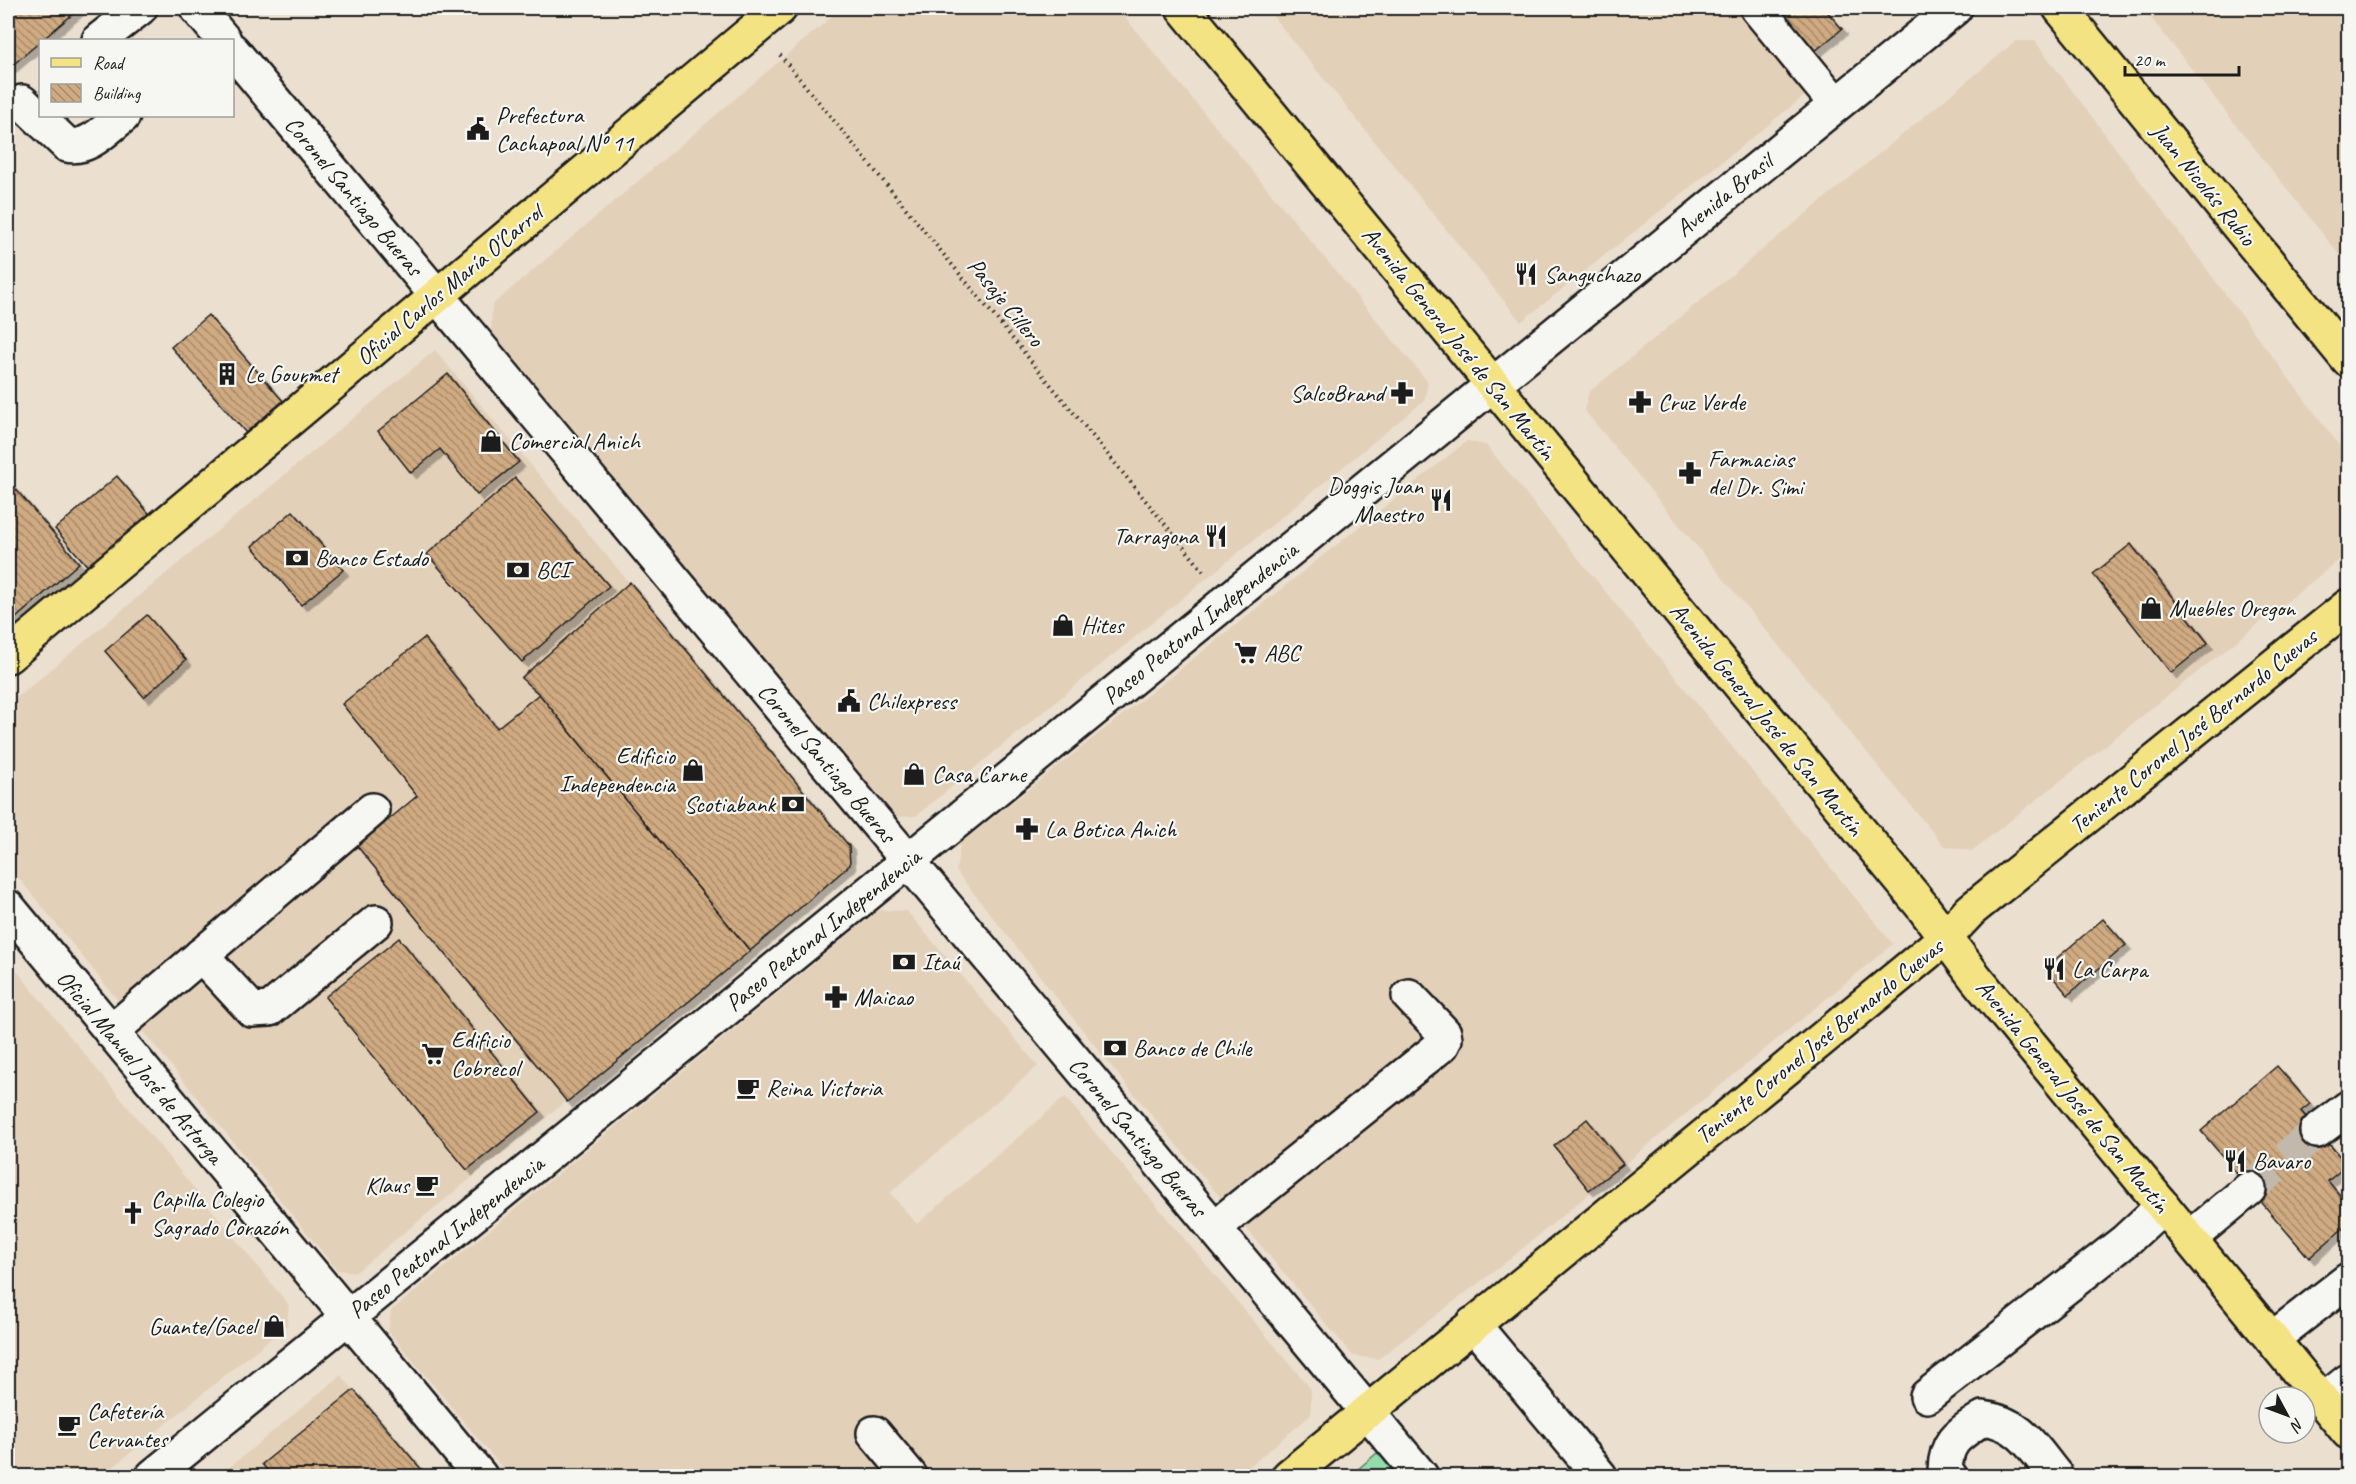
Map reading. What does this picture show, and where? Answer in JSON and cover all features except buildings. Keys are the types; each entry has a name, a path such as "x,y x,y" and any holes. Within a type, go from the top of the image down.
{"main road":[{"name":"Avenida General José de San Martín","path":"1183,8 1922,906 1945,938 2349,1432"},
{"name":"Juan Nicolás Rubio","path":"2060,8 2349,360"},
{"name":"Oficial Carlos María O'Carrol","path":"8,656 768,17"},
{"name":"Teniente Coronel José Bernardo Cuevas","path":"1289,1476 1945,938 1971,910 2349,606"}],"street":[{"path":"100,39 140,8"},
{"name":"Coronel Santiago Bueras","path":"197,8 221,39"},
{"path":"1757,8 1836,104"},
{"name":"Avenida Brasil","path":"1493,384 1955,8"},
{"name":"Coronel Santiago Bueras","path":"234,55 1421,1476"},
{"path":"23,101 67,145 76,147 91,141 122,117"},
{"name":"Paseo Peatonal Independencia","path":"153,1476 1493,384"},
{"path":"111,1032 372,810"},
{"name":"Oficial Manuel José de Astorga","path":"8,907 480,1476"},
{"path":"201,956 252,1010 260,1011 270,1009 376,922"},
{"path":"1214,1228 1442,1045 1445,1039 1444,1033 1409,996"},
{"path":"2317,1131 2349,1108"},
{"path":"2190,1238 2249,1188"},
{"path":"1927,1396 2125,1241 2163,1206"},
{"path":"2272,1339 2349,1280"},
{"path":"1473,1324 1600,1476"},
{"path":"2323,1401 2349,1381"},
{"path":"1950,1476 1945,1470 1946,1456 1954,1438 1983,1418 2001,1420 2019,1431 2056,1476"},
{"path":"874,1432 910,1476"}],"path":[{"name":"Pasaje Cillero","path":"768,17 1227,600"}],"shaded area":[{"path":"842,8 1117,8 1428,382 1425,400 916,816 896,817 491,331 492,305"},
{"path":"1266,8 1735,8 1807,94 1521,322"},
{"path":"2143,8 2348,8 2348,266"},
{"path":"2016,41 2035,41 2348,457 2348,553 1972,851 1944,846 1584,410 1589,392"},
{"path":"435,350 849,846 850,865 750,951 356,1272 337,1270 8,865 8,705"},
{"path":"1467,441 1486,445 1893,944 1500,1267 1378,1359 1353,1356 1123,1081 956,871 960,844"},
{"path":"879,910 907,911 1038,1066 890,1193 917,1224 1065,1097 1311,1389 1311,1415 1238,1476 509,1476 388,1331 391,1311"},
{"path":"8,960 289,1305 287,1325 102,1476 8,1476"},
{"path":"341,1375 427,1476 219,1476"}],"green space":[{"path":"1384,1447 1408,1476 1350,1476"}],"tunnel":[{"path":"2249,1189 2317,1131"}],"place":[{"name":"Prefectura Cachapoal Nº 11","path":"478,129"},
{"name":"Sanguchazo","path":"1526,274"},
{"name":"Le Gourmet","path":"227,374"},
{"name":"SalcoBrand","path":"1402,393"},
{"name":"Cruz Verde","path":"1640,402"},
{"name":"Comercial Anich","path":"491,441"},
{"name":"Farmacias del Dr. Simi","path":"1690,473"},
{"name":"Doggis Juan Maestro","path":"1441,500"},
{"name":"Tarragona","path":"1216,536"},
{"name":"Banco Estado","path":"297,558"},
{"name":"BCI","path":"518,570"},
{"name":"Muebles Oregon","path":"2151,608"},
{"name":"Hites","path":"1063,625"},
{"name":"ABC","path":"1246,653"},
{"name":"Chilexpress","path":"849,701"},
{"name":"Edificio Independencia","path":"693,770"},
{"name":"Casa Carne","path":"914,774"},
{"name":"Scotiabank","path":"793,804"},
{"name":"La Botica Anich","path":"1027,829"},
{"name":"Itaú","path":"904,962"},
{"name":"La Carpa","path":"2054,969"},
{"name":"Maicao","path":"836,997"},
{"name":"Banco de Chile","path":"1115,1048"},
{"name":"Edificio Cobrecol","path":"433,1054"},
{"name":"Reina Victoria","path":"748,1088"},
{"name":"Bavaro","path":"2235,1161"},
{"name":"Klaus","path":"427,1185"},
{"name":"Capilla Colegio Sagrado Corazón","path":"133,1213"},
{"name":"Guante/Gacel","path":"274,1326"},
{"name":"Cafetería Cervantes","path":"69,1425"}]}
